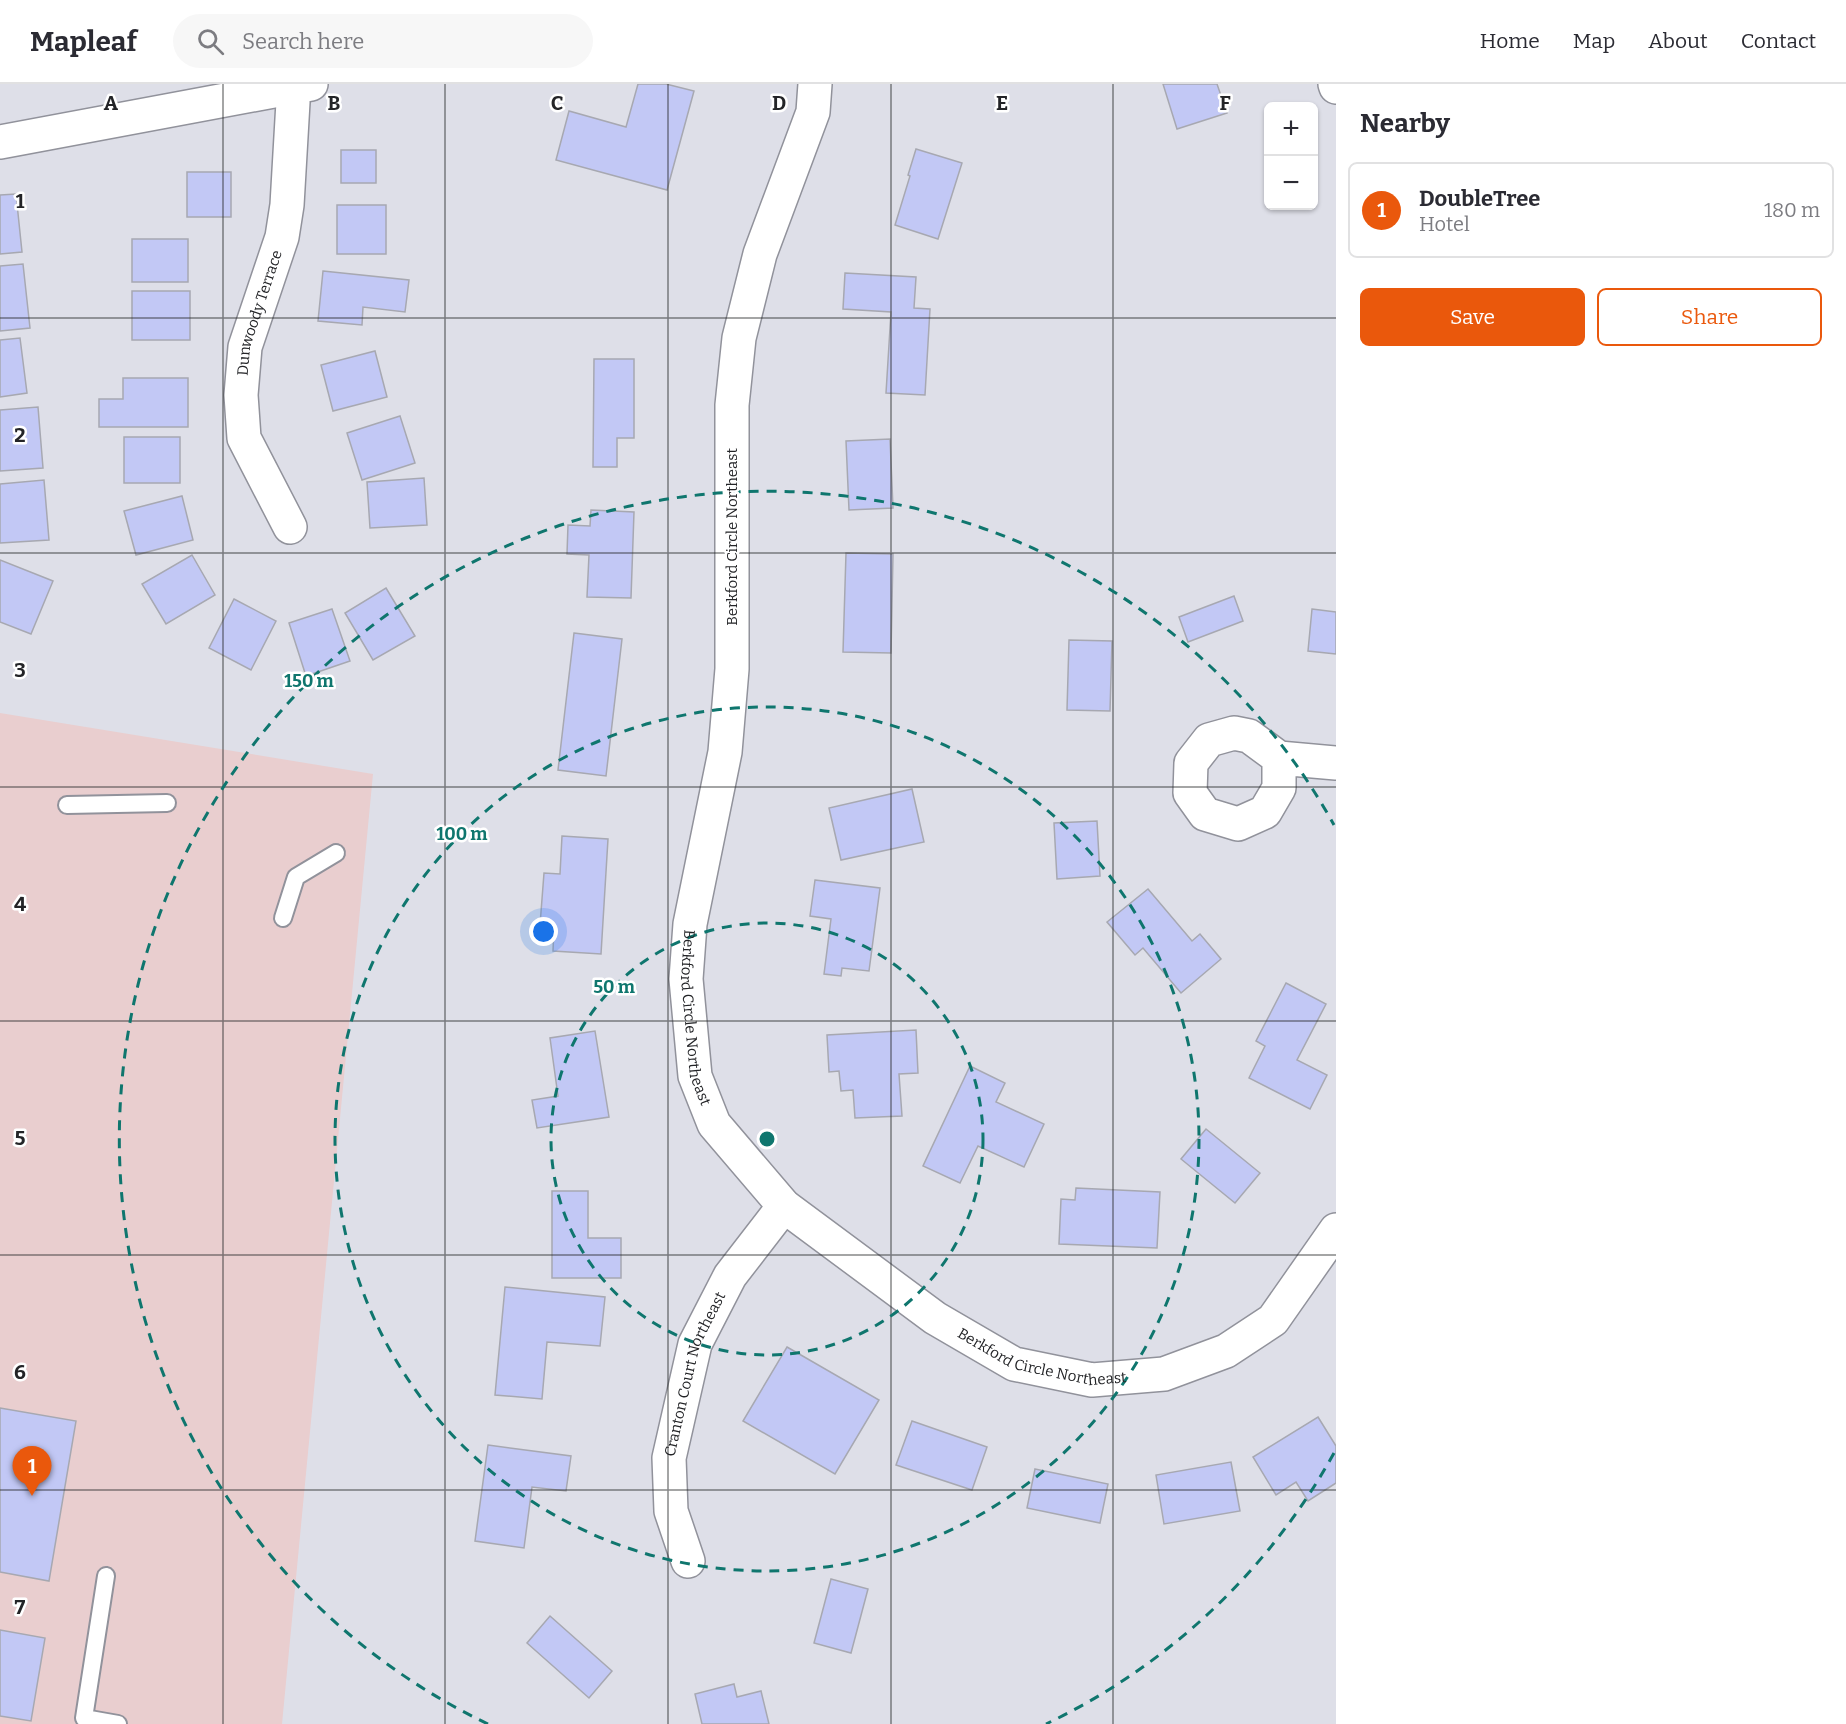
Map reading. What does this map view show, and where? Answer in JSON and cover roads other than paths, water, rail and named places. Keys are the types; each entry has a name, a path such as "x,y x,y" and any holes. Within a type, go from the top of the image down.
{"street":[{"name":"Berkford Circle Northeast","path":"815,84 813,112 760,254 739,338 732,405 732,669 725,752 690,924 686,979 695,1076 714,1124 783,1206 935,1318 1014,1364 1092,1380 1164,1374 1226,1351 1273,1320 1336,1230"},
{"path":"0,142 302,86"},
{"name":"Dunwoody Terrace","path":"290,527 244,438 241,395 245,347 282,237 287,205 292,102 302,86"},
{"path":"1279,758 1336,763"},
{"name":"Cranton Court Northeast","path":"688,1561 671,1511 669,1458 694,1344 730,1276 783,1206"}],"lane":[{"path":"67,805 167,803"},
{"path":"283,918 296,877 336,853"},
{"path":"106,1576 84,1718 118,1724"}],"place":[{"name":"DoubleTree","path":"32,1496"}]}
